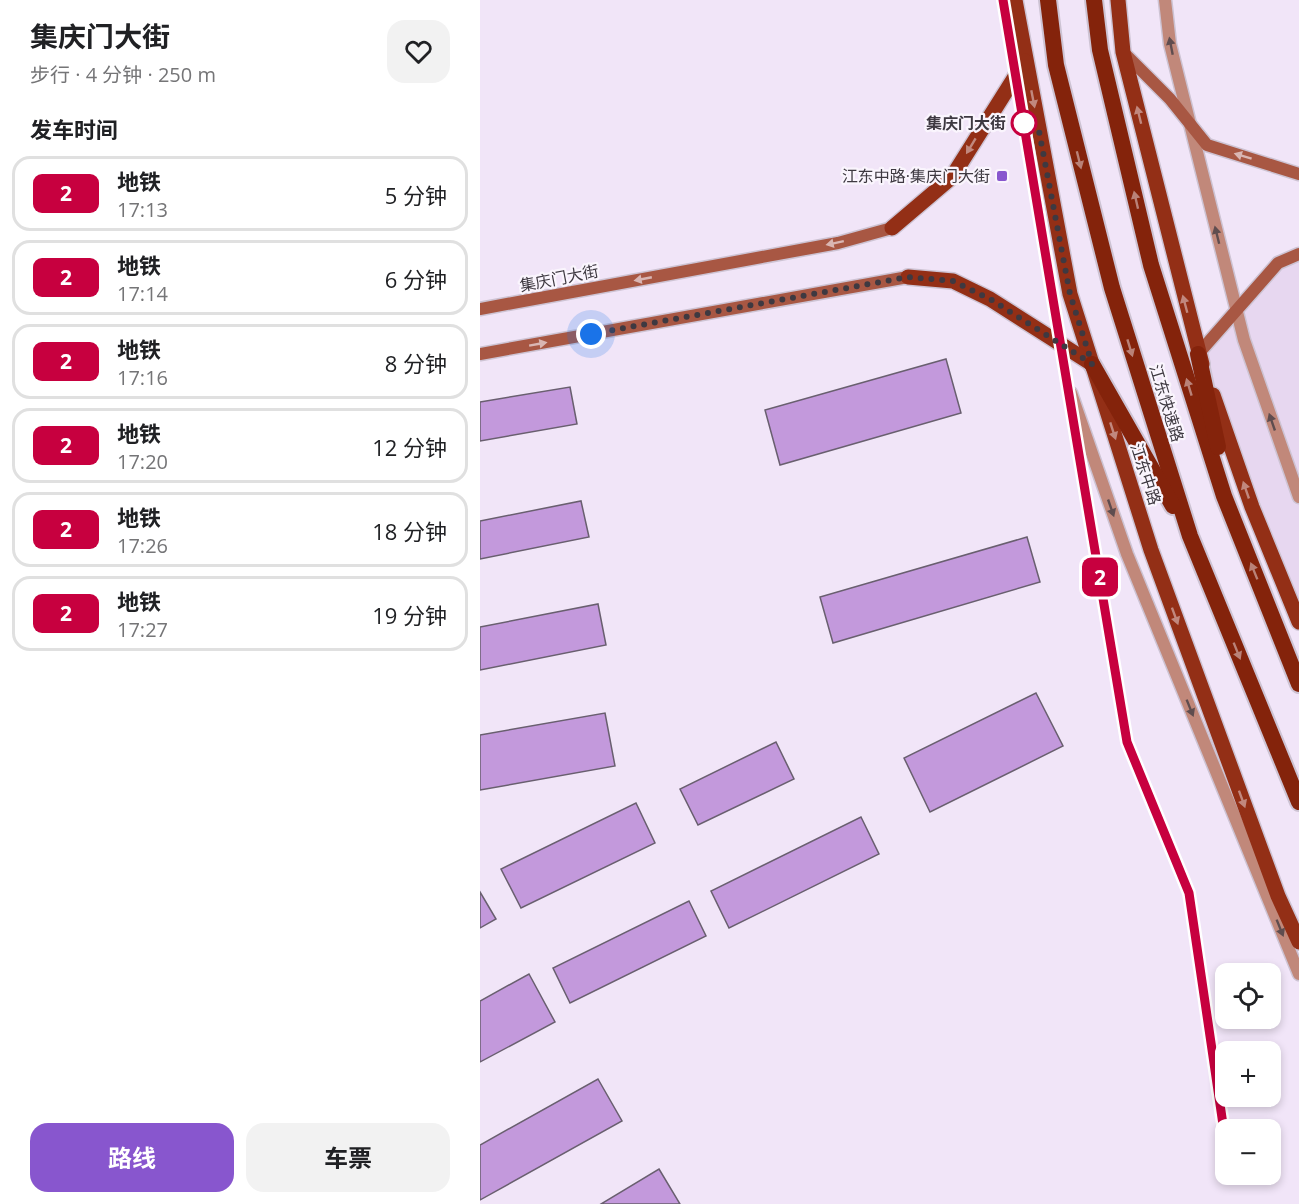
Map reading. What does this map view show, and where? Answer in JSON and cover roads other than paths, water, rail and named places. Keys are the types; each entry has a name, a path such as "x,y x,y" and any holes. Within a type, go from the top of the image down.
{"highway":[{"name":"江东快速路","path":"1048,0 1056,65 1112,288 1190,536 1299,802"},
{"name":"江东快速路","path":"1094,0 1100,50 1151,265 1224,496 1299,684"},
{"path":"1198,354 1235,524"},
{"path":"1092,364 1190,536"}],"main road":[{"name":"江东中路","path":"1015,0 1070,294 1151,550 1278,896 1299,942"},
{"path":"1118,0 1123,52 1198,354 1252,507 1299,622"},
{"path":"1123,52 1170,99 1207,145 1299,174"},
{"path":"892,228 952,177 1025,61"},
{"name":"集庆门大街","path":"480,309 838,243 892,228"},
{"path":"1198,354 1278,263 1299,254"},
{"path":"480,354 908,277 953,281 990,299 1092,364"}],"street":[{"path":"1165,0 1170,44 1236,311 1299,497"},
{"path":"1071,393 1127,554 1299,974"}],"metro line":[{"name":"2","path":"1003,0 1127,742 1189,893 1222,1119"}],"place":[{"name":"集庆门大街","path":"1024,123"},
{"name":"江东中路·集庆门大街","path":"1002,176"}]}
